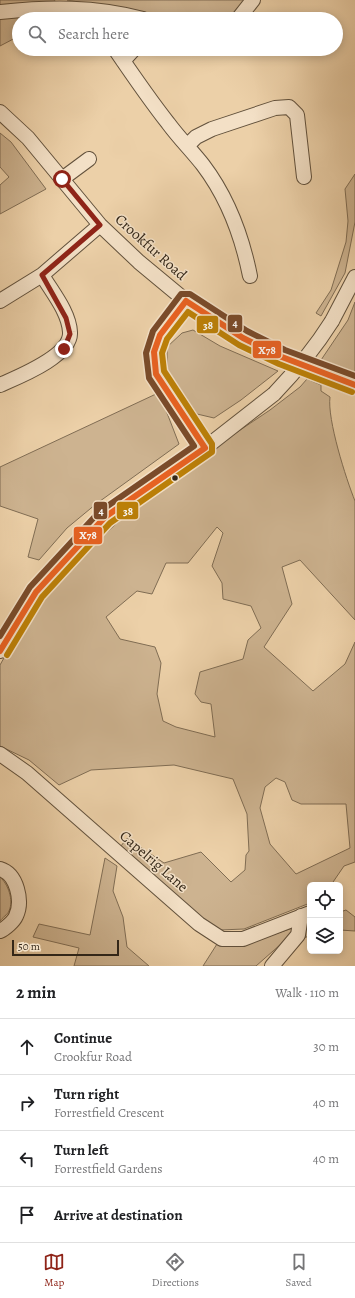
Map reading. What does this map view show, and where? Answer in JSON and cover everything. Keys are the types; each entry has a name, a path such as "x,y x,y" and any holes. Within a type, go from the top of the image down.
{"street":[{"path":"244,12 253,0"},
{"path":"0,12 57,7 82,12"},
{"path":"120,56 147,95 203,165 226,203 236,224 245,250 250,276"},
{"path":"123,61 128,56"},
{"path":"187,146 196,137 219,127 275,108 289,108 297,115 304,177"},
{"name":"Crookfur Road","path":"0,112 28,138 100,225 139,262 186,301 243,338 282,357 355,385"},
{"path":"62,179 89,159"},
{"path":"0,301 42,275 100,225"},
{"path":"0,385 39,366 64,349 70,334 61,306 42,275"},
{"path":"0,651 36,592 105,517 205,448 274,394 297,370 316,346 332,321 355,277"},
{"path":"186,301 160,335 154,352 156,374 205,448"},
{"name":"Capelrig Lane","path":"0,754 27,773 199,924 222,939 243,939 306,915"},
{"path":"0,869 11,876 14,880 19,901 16,916 0,932"},
{"name":"Capelrig Lane","path":"272,966 298,935 306,915"}],"shaded area":[{"path":"0,0 55,0 49,12 12,12 12,40 0,46"},
{"path":"67,0 245,0 236,12 133,12"},
{"path":"0,133 11,142 46,189 0,214 0,185 9,177 0,167"},
{"path":"355,174 355,222 345,273 321,316 316,313 331,290 346,242 348,221 345,189"},
{"path":"355,302 355,373 319,363 348,320"},
{"path":"193,330 220,346 278,371 241,400 214,418 197,414 167,369 167,347 182,333"},
{"path":"307,379 321,385 321,391 330,397 331,419 334,434 342,464 355,501 355,620 300,560 282,567 292,604 264,647 313,691 345,664 355,642 355,862 344,866 333,882 307,882 307,904 244,929 220,930 201,919 121,846 127,838 164,863 201,852 231,882 245,870 246,855 249,851 247,814 233,779 174,765 91,770 59,785 29,760 0,746 0,665 32,608 73,563 117,523 162,490 176,473 270,410 300,387","holes":["217,527 223,533 212,566 222,583 223,599 251,606 261,628 248,640 243,659 200,672 195,694 201,702 211,704 215,737 176,727 163,721 157,694 161,663 155,647 120,639 106,617 137,591 152,594 166,563 188,563","276,778 285,782 292,800 301,804 346,804 350,848 296,874 270,844 260,808 265,787"]},
{"path":"156,394 162,400 179,444 96,504 67,528 39,560 28,557 38,519 0,506 0,467"},
{"path":"105,858 117,866 113,891 123,917 127,947 149,966 74,966 79,948 33,937 39,924 90,935"},
{"path":"0,877 8,888 11,902 8,912 0,921"},
{"path":"346,910 355,917 355,931 343,930 343,911"},
{"path":"307,923 307,937 281,944 256,966 203,966 217,944 246,944"}],"transit line":[{"name":"4","path":"0,636 30,587 99,512 194,446 149,378 146,353 153,331 181,294 190,294 247,331 285,350 355,376"},
{"name":"X78","path":"186,301 243,338 282,357 355,385"},
{"name":"X78","path":"186,301 160,335 154,352 156,374 205,448"},
{"name":"38","path":"7,655 42,597 110,523 212,452 212,444 164,371 162,353 167,339 188,312 239,345 279,364 352,392"},
{"name":"X78","path":"0,651 36,592 105,517 205,448"}],"route":[{"path":"62,179 100,225 42,275 58,300 66,318 70,334 64,349"}]}
